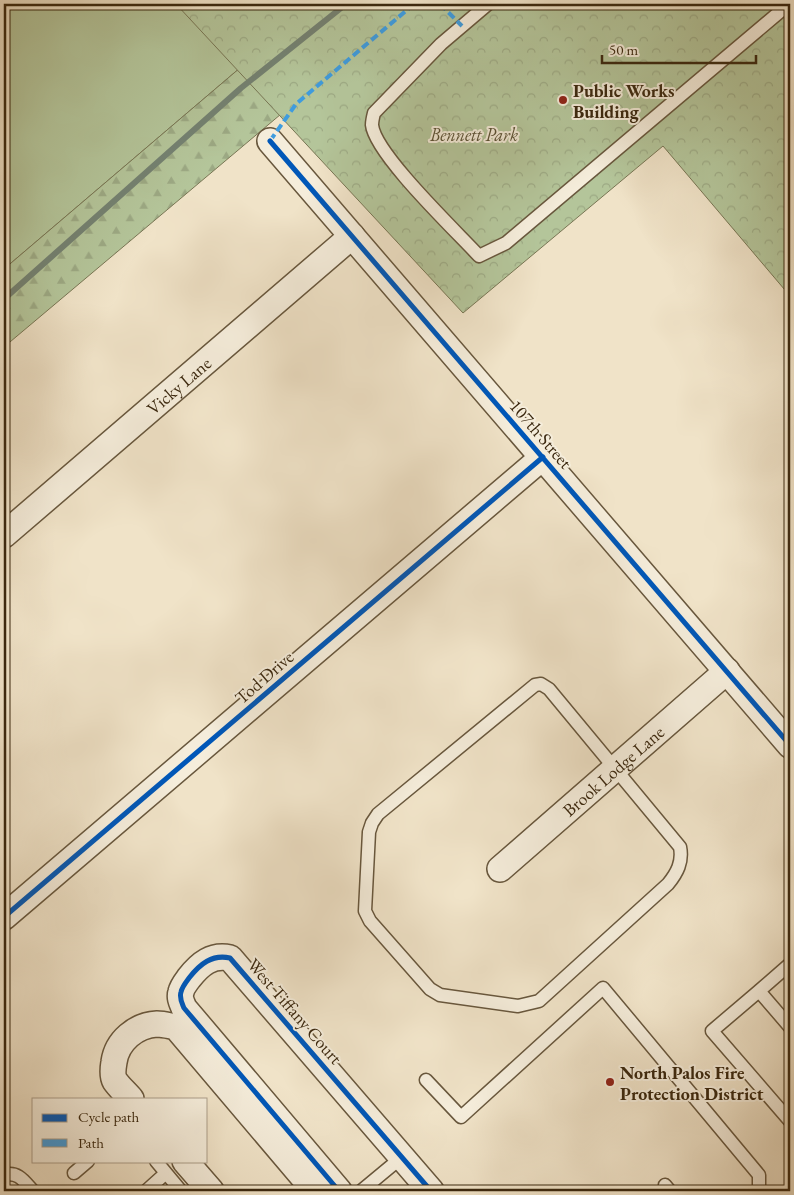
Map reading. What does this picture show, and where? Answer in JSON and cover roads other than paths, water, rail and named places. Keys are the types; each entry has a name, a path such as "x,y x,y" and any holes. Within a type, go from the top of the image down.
{"street":[{"name":"107th Street","path":"270,141 790,745"},
{"name":"Vicky Lane","path":"4,535 352,236"},
{"name":"Tod Drive","path":"4,918 543,457"},
{"name":"Brook Lodge Lane","path":"500,869 726,672"},
{"name":"West Tiffany Court","path":"339,1191 184,1008 180,1000 181,992 193,973 205,961 223,956 230,958 431,1191"},
{"path":"130,1098 115,1080 114,1075 115,1058 120,1046 128,1036 145,1026 156,1024 176,1027 315,1191"},
{"path":"175,1167 211,1191"}],"lane":[{"path":"488,4 441,44 374,113 372,125 381,146 402,174 480,256 506,243 789,4"},
{"path":"535,684 541,684 549,688 616,768 680,847 682,854 680,864 668,884 539,1002 518,1006 440,995 430,989 370,921 365,911 369,832 378,814 535,684"},
{"path":"790,964 712,1031 790,1121"},
{"path":"426,1080 461,1117 602,988 759,1176 759,1191"},
{"path":"759,991 790,1027"},
{"path":"362,1191 402,1157"},
{"path":"74,1173 87,1162"},
{"path":"159,1162 175,1167"},
{"path":"146,1191 175,1167"},
{"path":"175,1167 181,1191"},
{"path":"4,1175 11,1173 20,1176 33,1191"}],"waterway":[{"path":"4,299 241,88 346,4"}],"place":[{"name":"Public Works Building","path":"563,100"},
{"name":"North Palos Fire Protection District","path":"610,1082"}],"park label":[{"name":"Bennett Park","path":"474,134"}]}
